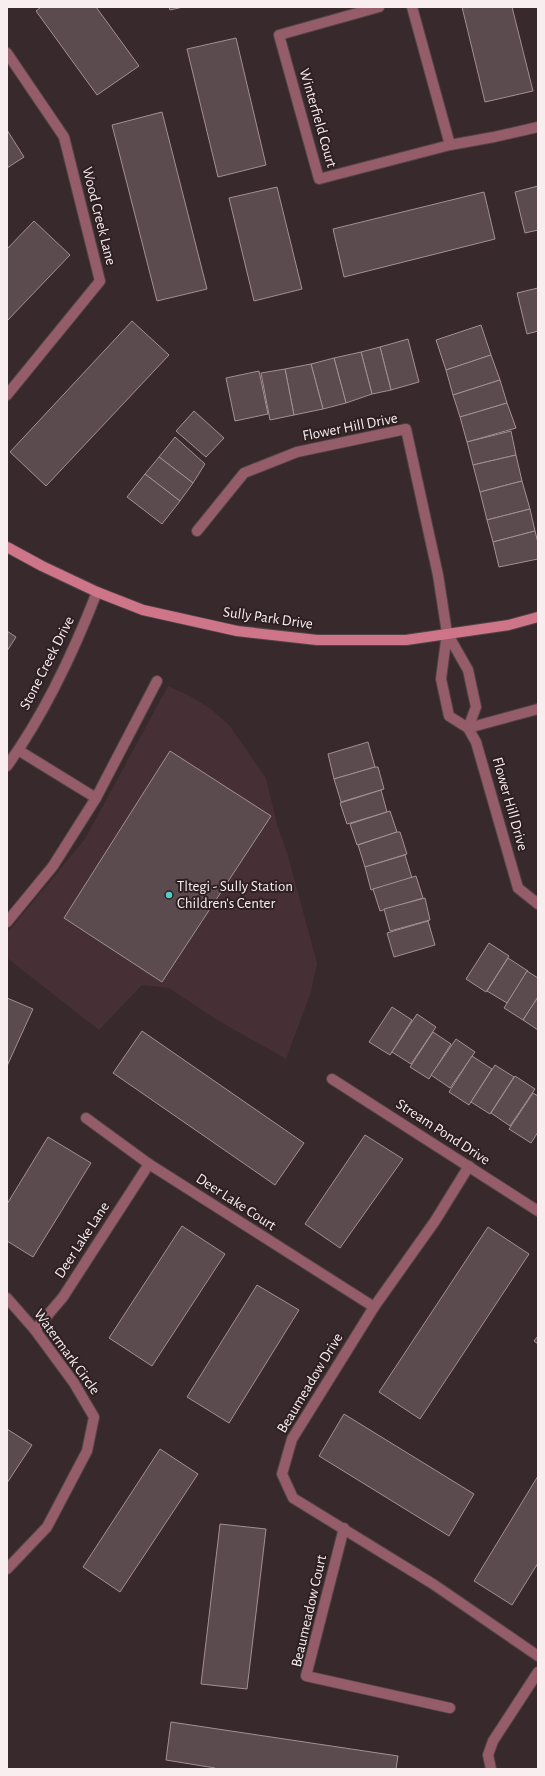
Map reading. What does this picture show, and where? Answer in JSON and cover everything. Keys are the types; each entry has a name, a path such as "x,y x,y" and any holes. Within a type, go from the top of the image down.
{"street":[{"name":"Winterfield Court","path":"379,7 279,35 319,178 450,145 538,127"},
{"path":"412,7 450,145"},
{"name":"Wood Creek Lane","path":"7,53 64,137 100,280 7,395"},
{"name":"Flower Hill Drive","path":"197,531 244,473 298,452 406,428 438,575 447,633 441,679 449,716 468,728 476,742 518,888 538,904"},
{"name":"Sully Park Drive","path":"7,547 42,566 97,592 143,610 237,631 317,640 406,640 509,624 538,617"},
{"name":"Stone Creek Drive","path":"7,766 18,750 50,694 97,592"},
{"name":"Flower Hill Drive","path":"447,633 468,670 476,707 468,728"},
{"path":"7,922 53,866 96,798 157,681"},
{"path":"468,728 538,709"},
{"path":"18,750 96,798"},
{"name":"Stream Pond Drive","path":"332,1079 538,1211"},
{"name":"Deer Lake Court","path":"86,1118 149,1164 374,1307"},
{"name":"Deer Lake Lane","path":"35,1330 63,1297 149,1164"},
{"name":"Beaumeadow Drive","path":"469,1166 434,1221 374,1307 292,1439 282,1474 293,1498 433,1584 538,1656"},
{"name":"Watermark Circle","path":"7,1298 35,1330 74,1383 94,1417 86,1451 47,1527 7,1569"},
{"name":"Beaumeadow Court","path":"344,1528 306,1676 450,1708"},
{"path":"491,1769 488,1756 493,1741 538,1672"}],"shaded area":[{"name":"Tltegi - Sully Station Children's Center","path":"168,686 192,697 212,710 229,725 266,778 277,824 288,856 317,963 311,992 286,1059 217,1020 169,988 142,985 99,1030 7,958 7,933 85,839"}],"building":[{"path":"41,7 96,7 139,66 97,95 36,11"},
{"path":"169,7 183,7 170,10"},
{"path":"462,7 512,7 533,91 485,102"},
{"path":"236,38 266,165 218,177 187,49"},
{"path":"162,112 207,289 157,301 112,125"},
{"path":"7,130 24,157 7,168"},
{"path":"538,186 538,230 525,233 515,192"},
{"path":"277,187 302,289 254,301 229,198"},
{"path":"484,192 495,239 344,277 333,229"},
{"path":"34,221 70,255 7,321 7,249"},
{"path":"538,288 538,331 527,334 517,293"},
{"path":"132,321 169,355 46,486 10,452"},
{"path":"481,325 491,355 446,370 436,340"},
{"path":"408,339 419,382 391,390 380,347"},
{"path":"380,347 391,390 372,394 361,352"},
{"path":"361,352 372,394 346,403 334,358"},
{"path":"491,355 500,380 453,395 446,370"},
{"path":"334,358 346,403 323,409 311,364"},
{"path":"311,364 323,409 294,415 285,369"},
{"path":"285,369 294,415 270,420 261,373"},
{"path":"259,371 268,414 235,421 226,378"},
{"path":"500,380 507,403 460,417 453,395"},
{"path":"507,403 516,428 467,442 460,417"},
{"path":"194,411 224,438 206,457 176,431"},
{"path":"511,431 516,455 473,465 467,442"},
{"path":"175,437 205,464 193,483 159,457"},
{"path":"516,455 522,481 480,492 473,465"},
{"path":"159,457 193,483 180,501 145,474"},
{"path":"145,474 180,501 162,524 127,497"},
{"path":"522,481 530,509 487,520 480,492"},
{"path":"530,509 535,531 493,542 487,520"},
{"path":"535,531 538,543 538,559 499,567 493,542"},
{"path":"7,631 16,637 7,651"},
{"path":"368,742 375,767 334,779 328,754"},
{"name":"Tltegi - Sully Station Children's Center","path":"170,751 271,816 162,982 64,918"},
{"path":"378,767 384,789 341,802 334,779"},
{"path":"381,790 387,812 347,824 340,803"},
{"path":"390,811 397,832 357,845 350,824"},
{"path":"400,832 407,854 365,867 358,845"},
{"path":"405,855 412,878 371,890 365,867"},
{"path":"416,876 423,898 380,911 373,889"},
{"path":"425,898 430,920 390,931 384,909"},
{"path":"428,921 435,945 394,957 387,933"},
{"path":"489,943 509,956 486,992 466,979"},
{"path":"508,958 528,971 507,1003 487,991"},
{"path":"527,971 538,978 538,997 523,1020 504,1008"},
{"path":"538,997 538,1030 523,1020"},
{"path":"7,998 33,1009 7,1066"},
{"path":"392,1007 412,1020 390,1055 369,1042"},
{"path":"417,1014 436,1027 411,1064 392,1052"},
{"path":"142,1031 304,1143 275,1185 113,1073"},
{"path":"433,1032 451,1044 429,1079 410,1067"},
{"path":"456,1039 475,1052 450,1088 431,1075"},
{"path":"472,1056 492,1069 469,1105 449,1092"},
{"path":"495,1065 514,1077 490,1114 471,1102"},
{"path":"515,1076 535,1089 510,1126 491,1113"},
{"path":"533,1093 538,1096 538,1132 531,1143 509,1129"},
{"path":"365,1135 403,1159 340,1248 305,1224"},
{"path":"48,1137 91,1163 33,1257 7,1241 7,1204"},
{"path":"182,1226 225,1254 152,1366 109,1338"},
{"path":"488,1227 529,1254 420,1419 379,1392"},
{"path":"257,1285 299,1310 229,1423 187,1397"},
{"path":"538,1336 538,1344 534,1341"},
{"path":"344,1414 474,1494 449,1536 319,1456"},
{"path":"7,1429 32,1445 7,1483"},
{"path":"160,1449 198,1474 120,1592 83,1567"},
{"path":"538,1476 538,1563 512,1605 474,1581"},
{"path":"220,1524 266,1529 247,1689 201,1684"},
{"path":"171,1722 398,1756 396,1769 215,1769 166,1760"}],"place":[{"name":"Tltegi - Sully Station Children's Center","path":"169,895"}]}
